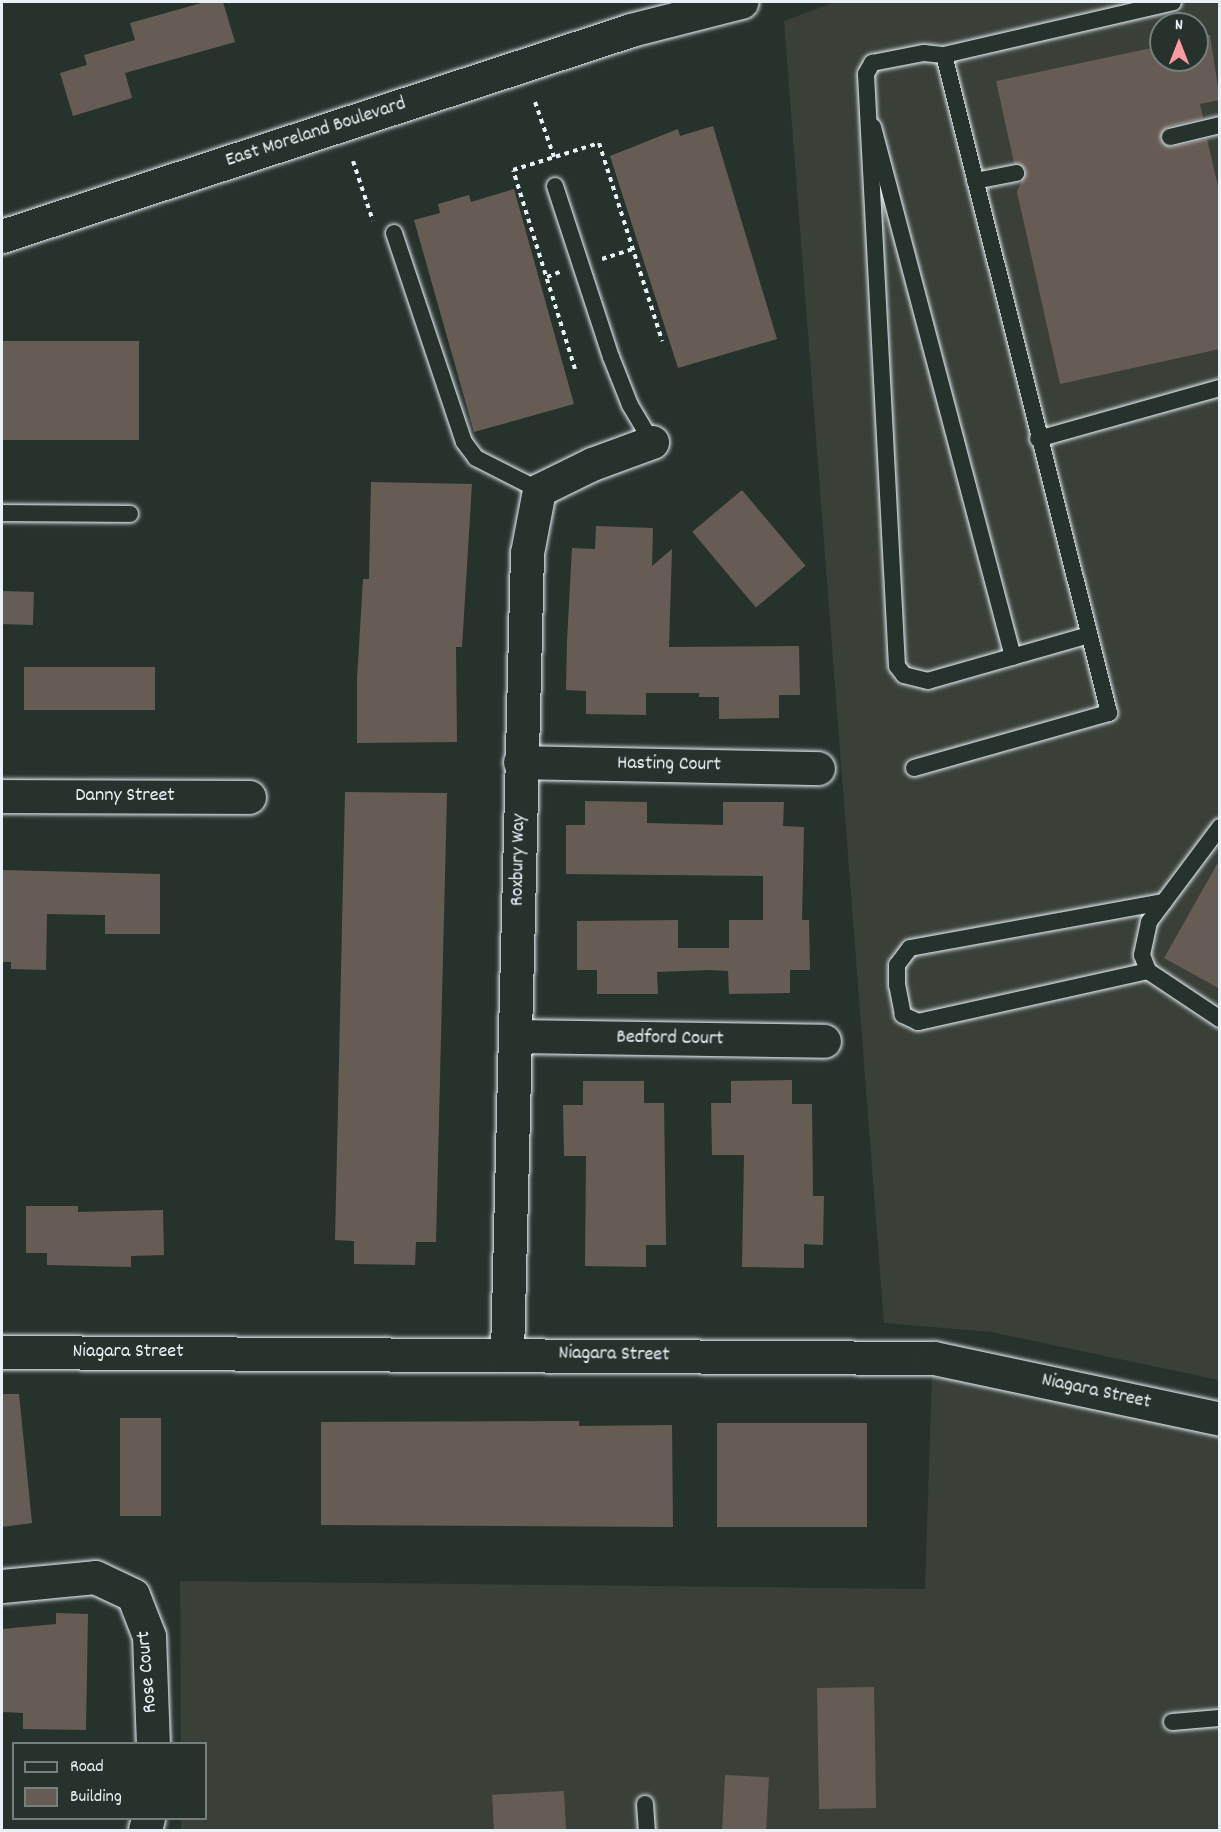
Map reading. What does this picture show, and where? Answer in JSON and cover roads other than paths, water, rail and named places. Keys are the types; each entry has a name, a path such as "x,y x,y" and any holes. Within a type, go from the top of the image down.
{"street":[{"name":"East Moreland Boulevard","path":"631,30 686,2"},
{"name":"East Moreland Boulevard","path":"2,236 631,30 741,2"},
{"path":"539,490 592,464 652,442"},
{"name":"Roxbury Way","path":"507,1354 527,554 539,490"},
{"name":"Hasting Court","path":"520,762 818,768"},
{"name":"Danny Street","path":"2,796 249,797"},
{"name":"Bedford Court","path":"516,1036 824,1041"},
{"name":"Niagara Street","path":"2,1352 934,1358 1220,1419"},
{"name":"Rose Court","path":"2,1586 95,1577 133,1595 149,1636 153,1742"}],"lane":[{"path":"1089,635 928,681 904,675 897,666 863,91 872,63 924,53 945,55 1173,2"},
{"path":"914,768 1109,713 1038,439 945,55"},
{"path":"863,91 1013,657"},
{"path":"1170,137 1220,125"},
{"path":"975,181 1016,173"},
{"path":"555,186 611,357 630,405 652,442"},
{"path":"394,233 464,442 476,458 539,490"},
{"path":"1038,439 1220,388"},
{"path":"2,513 130,514"},
{"path":"1220,827 1149,922 1142,955 1148,971 1220,1019"},
{"path":"1148,971 918,1022 903,1015 897,985 897,965 910,948 1164,902"},
{"path":"1172,1722 1220,1718"},
{"path":"645,1804 646,1830"}]}
